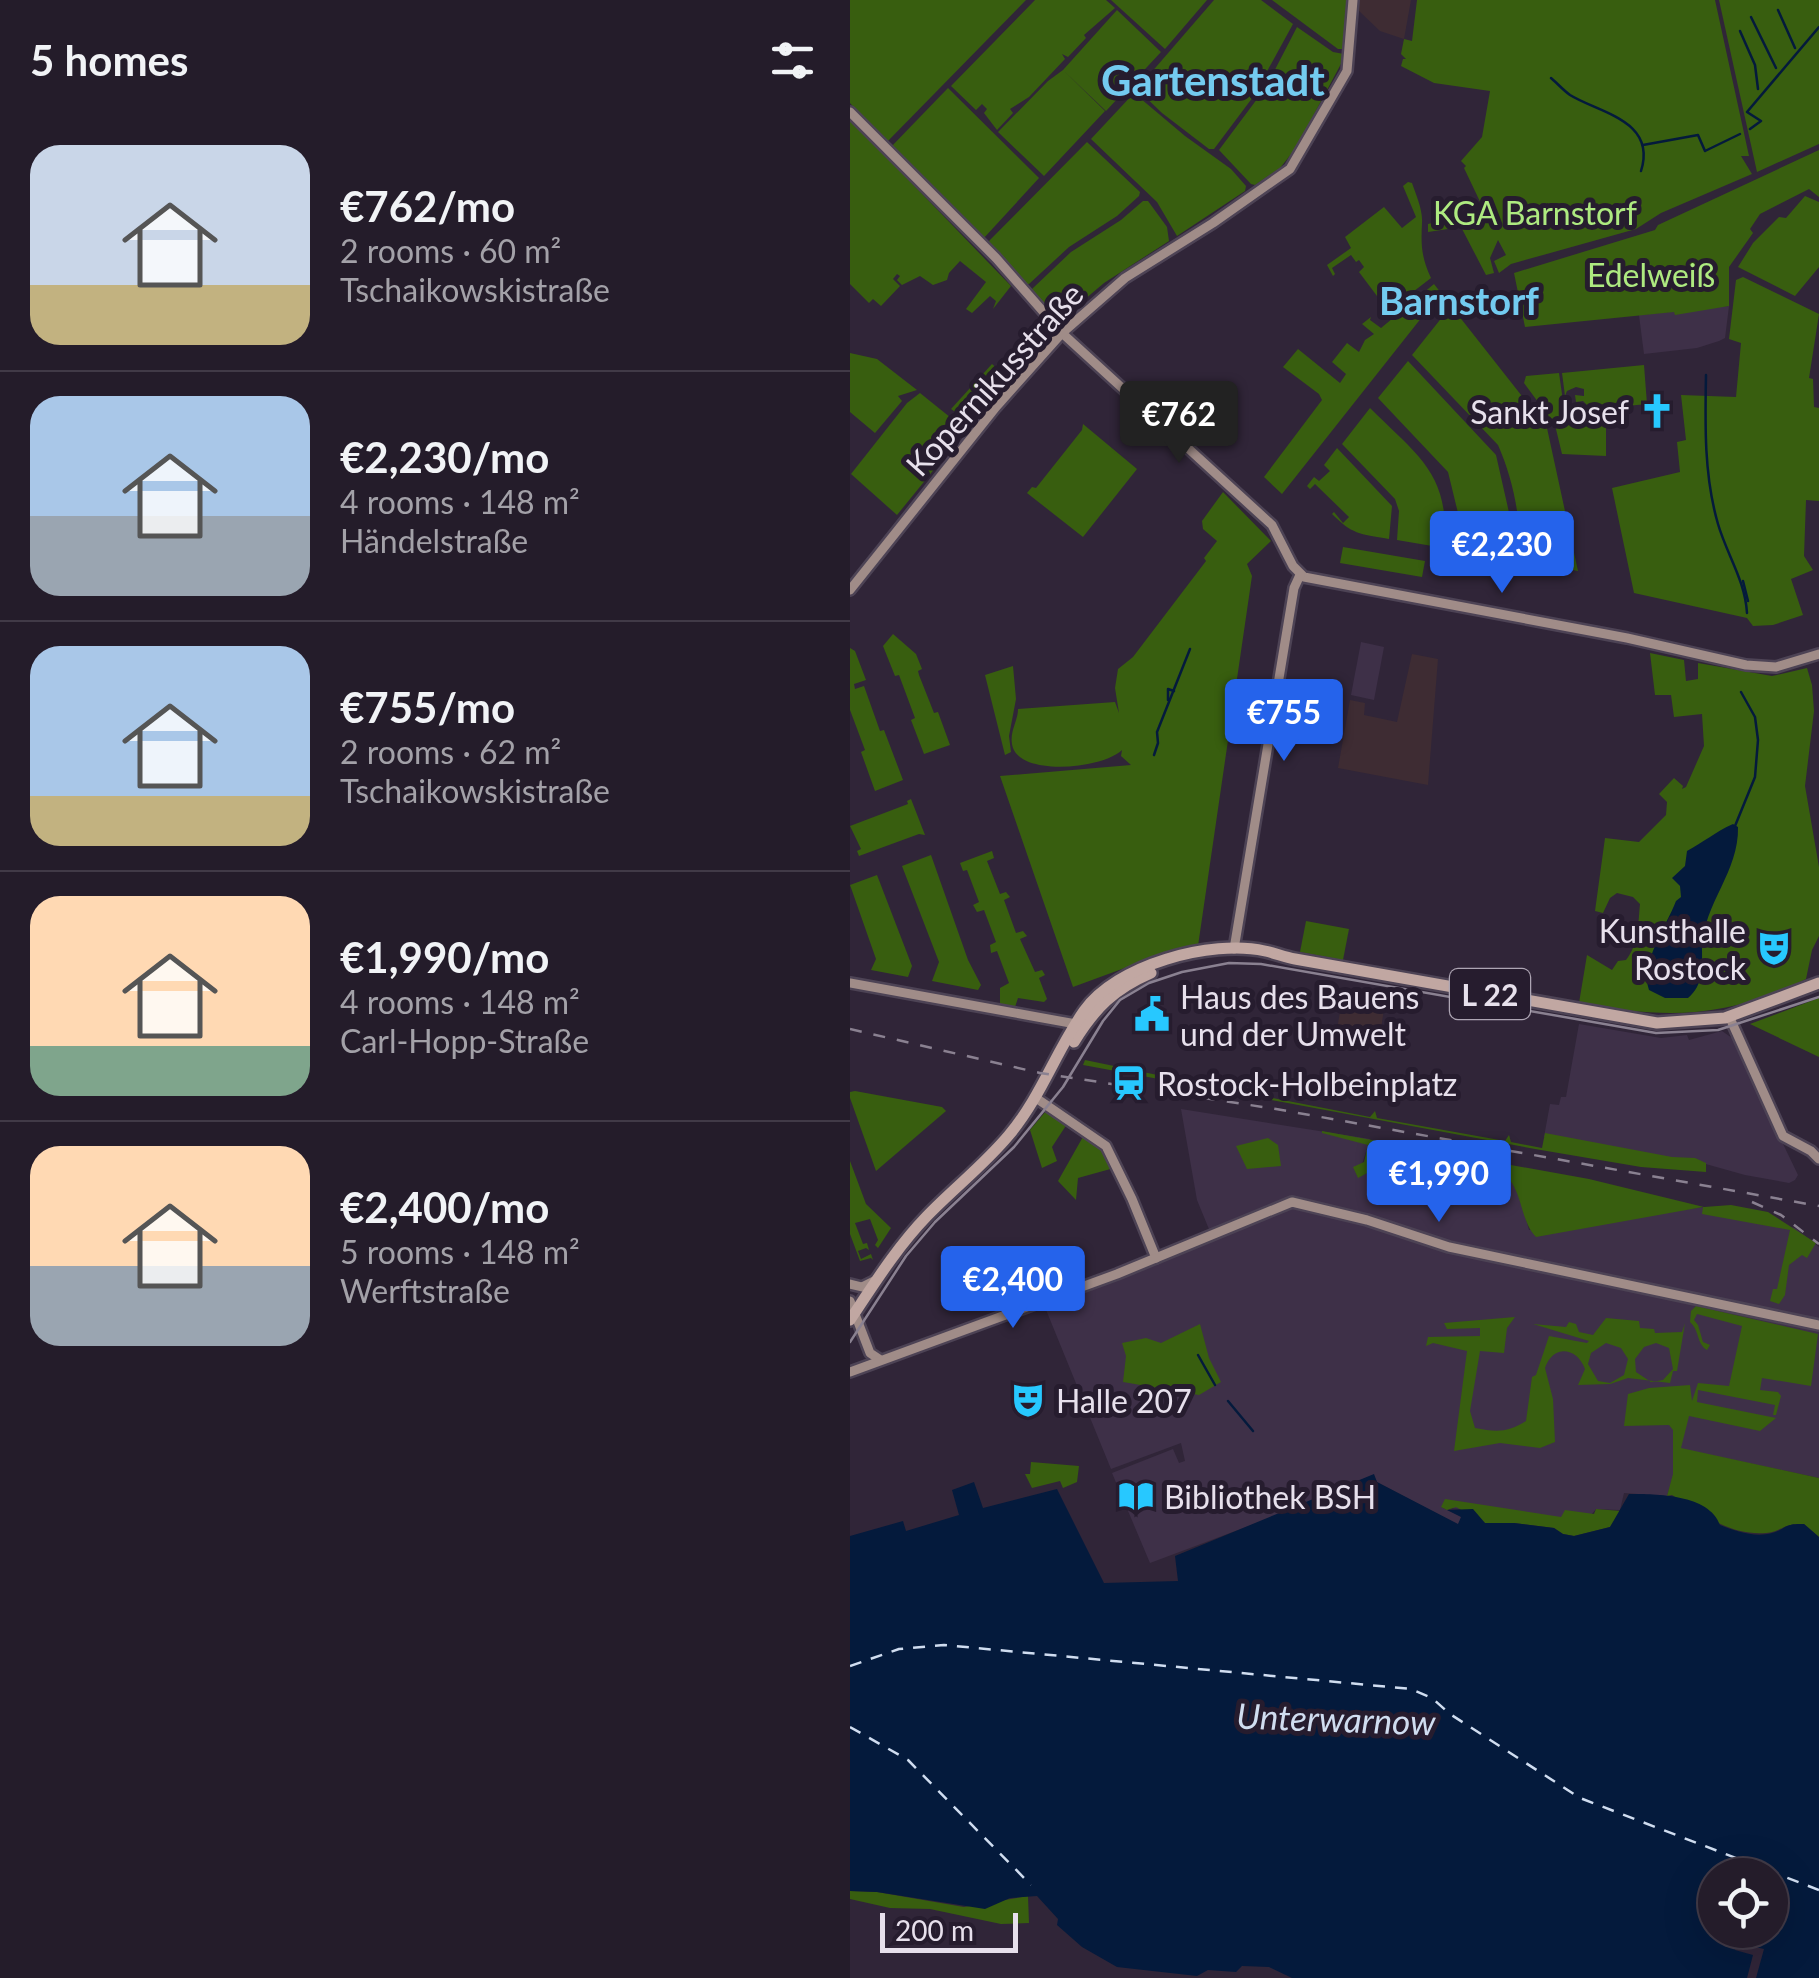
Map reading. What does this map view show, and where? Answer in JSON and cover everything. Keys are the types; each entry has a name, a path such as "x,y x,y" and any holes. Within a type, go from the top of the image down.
{"main road":[{"name":"L 22","path":"855,1318 877,1280 920,1224 992,1155 1036,1098 1094,998 1122,978 1182,956 1266,951 1629,1020 1671,1023 1730,1016 1819,983"}],"street":[{"name":"Kopernikusstraße","path":"850,590 1001,400 1062,333 1124,278 1290,169 1344,78 1353,0"},
{"path":"850,112 982,244 1062,333 1272,525 1300,574 1308,579 1765,668 1793,664 1819,654"},
{"path":"1234,952 1293,592 1300,574"},
{"path":"850,983 1079,1026"},
{"path":"1730,1016 1783,1136 1811,1150 1819,1159"},
{"path":"1048,1020 1059,1032 1060,1054"},
{"path":"1036,1098 1106,1146 1156,1258"},
{"path":"850,1372 874,1355 1156,1258 1292,1202 1367,1220 1450,1248 1819,1325"},
{"path":"850,1284 862,1287 877,1280"},
{"path":"855,1318 874,1355"}],"shaded area":[{"path":"1359,0 1411,0 1404,39 1380,31 1358,10"},
{"path":"1729,306 1725,338 1697,348 1644,354 1639,315"},
{"path":"1361,642 1384,647 1374,700 1351,695"},
{"path":"1412,654 1438,659 1428,785 1338,768 1350,700 1365,703 1364,715 1397,722"},
{"path":"1342,1001 1384,1009 1378,1048 1335,1040"},
{"path":"1579,1024 1661,1038 1687,1035 1689,1040 1722,1031 1732,1038 1798,1175 1795,1180 1789,1183 1695,1161 1544,1137 1550,1104 1559,1105 1561,1097 1566,1097"},
{"path":"1181,1109 1370,1139 1358,1177 1371,1171 1434,1162 1444,1182 1477,1176 1509,1179 1518,1189 1529,1230 1704,1207 1795,1228 1819,1247 1819,1478 1682,1449 1667,1496 1624,1493 1620,1510 1596,1509 1586,1521 1441,1507 1462,1517 1458,1525 1377,1482 1373,1475 1150,1563 1112,1473 1173,1449 1179,1463 1185,1461 1181,1443 1111,1469 1042,1300 1211,1234 1197,1200"}],"green space":[{"path":"850,0 1026,0 886,143 850,103"},
{"path":"1035,0 1106,0 1115,8 1084,35 1086,38 1068,57 1062,54 1065,59 1029,97 1010,109 1013,113 997,130 982,104 976,110 951,86"},
{"path":"1111,0 1207,0 1165,49"},
{"path":"1214,0 1261,0 1293,24 1253,97 1214,149 1209,149 1137,89"},
{"path":"1272,0 1349,0 1344,49 1338,49"},
{"name":"KGA Barnstorf","path":"1417,0 1715,0 1749,156 1741,156 1752,174 1661,213 1636,229 1511,264 1499,273 1494,261 1506,255 1498,240 1490,258 1494,273 1486,275 1461,227 1428,232 1428,224 1484,210 1461,161 1482,137 1490,91 1434,83 1401,66 1406,59 1401,54 1404,39 1412,41"},
{"path":"1719,0 1819,0 1819,144 1757,172"},
{"path":"1117,10 1161,52 1106,111 1064,71 1105,111 1044,176 998,132 1063,70"},
{"path":"1297,27 1333,52 1344,54 1342,62 1296,148 1280,168 1251,184 1219,150 1266,87"},
{"path":"948,88 1039,178 983,239 890,148"},
{"path":"1134,93 1231,169 1246,186 1245,191 1177,236 1157,202 1091,139"},
{"path":"850,119 1011,286 993,309 996,301 990,296 972,313 966,309 986,282 960,261 947,280 933,285 920,276 902,285 897,274 893,279 900,286 881,306 873,299 869,303 850,284"},
{"path":"1087,142 1140,192 1139,196 1117,216 1069,247 1029,284 1024,284 987,243"},
{"name":"Edelweiß","path":"1819,150 1819,197 1809,189 1760,214 1750,229 1753,233 1729,267 1729,306 1675,315 1674,312 1525,327 1514,273 1655,230 1658,225"},
{"path":"1412,183 1420,208 1422,250 1431,278 1405,298 1400,292 1393,298 1396,304 1392,310 1359,272 1364,267 1359,260 1356,262 1351,255 1332,268 1333,276 1327,265 1351,248 1345,237 1384,207 1402,228 1416,217 1403,186"},
{"path":"1805,196 1819,202 1819,267 1795,296 1738,267 1753,243 1779,217 1786,218"},
{"path":"1148,201 1167,227 1169,241 1104,283 1059,321 1032,294 1032,289 1071,252"},
{"path":"1743,277 1819,314 1809,378 1813,379 1814,407 1819,408 1819,501 1806,500 1804,556 1813,570 1791,579 1803,615 1773,625 1753,626 1747,618 1634,593 1612,488 1680,472 1677,442 1686,440 1681,395 1736,397 1741,343 1729,339 1736,280"},
{"path":"1434,284 1441,293 1282,494 1264,477 1322,400 1283,367 1298,349 1340,383 1346,374 1332,362 1347,343 1359,352 1365,340 1374,334 1362,324 1371,317 1381,328"},
{"path":"1451,306 1547,428 1578,571 1518,560 1516,502 1498,445 1412,355"},
{"path":"850,353 877,359 917,390 898,396 902,401 875,433 850,412"},
{"path":"1408,361 1496,455 1513,530 1513,559 1456,549 1458,513 1448,472 1378,398"},
{"path":"992,364 1003,381 971,423 951,409"},
{"path":"1644,365 1647,404 1607,408 1612,410 1613,421 1606,421 1606,456 1562,454 1555,425 1524,383 1526,376 1559,373 1564,408 1574,406 1575,412 1584,412 1587,405 1576,402 1575,395 1584,396 1584,389 1576,387 1565,396 1562,373"},
{"path":"920,393 966,430 897,515 851,474 907,403"},
{"path":"1370,408 1428,468 1442,502 1444,548 1397,540 1399,511 1395,499 1342,444"},
{"path":"1083,424 1137,469 1083,537 1027,493 1036,488"},
{"path":"1337,448 1392,506 1389,539 1345,526 1332,514 1343,523 1349,517 1315,484 1310,489 1307,486 1314,477 1319,481 1330,471 1324,465"},
{"path":"1223,492 1271,541 1247,564 1252,576 1198,946 1073,987 1000,776 1131,765 1121,756 1122,750 1083,765 1032,763 1013,748 1012,732 1018,709 1115,702 1119,713 1115,688 1118,669 1133,657 1206,561 1204,558 1217,541 1203,529 1202,521"},
{"path":"1343,547 1425,561 1422,577 1340,563"},
{"path":"893,634 916,654 922,669 919,675 950,745 924,754 899,675 895,676 883,646"},
{"path":"850,648 855,651 866,680 854,684 855,689 864,686 903,780 875,791 850,710"},
{"path":"1650,653 1684,660 1686,681 1698,679 1698,663 1772,676 1807,668 1812,685 1814,711 1805,786 1819,867 1819,936 1806,979 1749,1002 1668,1013 1579,1003 1587,955 1612,970 1618,961 1626,960 1637,934 1640,904 1633,897 1617,893 1603,913 1595,911 1605,838 1639,842 1666,815 1667,802 1659,794 1674,778 1682,789 1686,787 1704,746 1702,714 1674,717 1671,695 1655,695"},
{"path":"1013,666 1016,699 1009,736 1011,752 1005,755 985,675"},
{"path":"911,799 925,835 859,856 857,851 861,849 850,826 908,804"},
{"path":"992,851 994,858 987,861 1000,894 1006,892 1010,897 1004,900 1016,933 1023,931 1027,936 1020,939 1035,972 1042,970 1045,975 1039,978 1047,999 1044,1002 1018,998 1015,1007 1000,1004 1000,988 1009,983 997,951 991,953 990,945 996,942 984,910 977,912 973,905 979,902 967,870 963,871 960,863"},
{"path":"931,855 968,960 981,985 978,990 932,981 939,962 902,866"},
{"path":"877,875 912,966 908,977 871,970 876,959 850,885"},
{"path":"1306,921 1349,929 1343,960 1300,952"},
{"path":"1819,998 1819,1057 1750,1024"},
{"path":"1085,1060 1235,1091 1240,1085 1241,1092 1370,1117 1375,1111 1377,1118 1505,1141 1509,1135 1511,1142 1542,1148 1545,1133 1695,1158 1706,1163 1706,1172 1641,1167 1535,1149 1083,1065"},
{"path":"850,1092 942,1107 946,1111 876,1171 850,1098"},
{"path":"1046,1111 1067,1124 1052,1147 1057,1161 1042,1168 1030,1130"},
{"path":"1322,1131 1589,1179 1704,1207 1731,1205 1768,1212 1816,1243 1807,1258 1802,1255 1789,1265 1785,1295 1779,1304 1770,1301 1773,1289 1777,1289 1790,1230 1702,1214 1703,1207 1536,1237 1509,1179 1477,1176 1443,1182 1434,1162 1371,1171 1358,1178 1353,1167 1364,1162 1368,1145"},
{"path":"1084,1135 1105,1151 1114,1168 1078,1178 1076,1200 1058,1181"},
{"path":"1268,1138 1278,1145 1281,1166 1247,1169 1236,1146"},
{"path":"850,1161 866,1204 891,1228 878,1248 870,1219 855,1223 869,1250 858,1251 861,1259 871,1254 873,1260 860,1261 850,1234"},
{"path":"1696,1306 1818,1334 1811,1386 1762,1378 1760,1390 1778,1392 1781,1396 1776,1415 1775,1405 1698,1390 1697,1402 1776,1418 1760,1431 1689,1416 1681,1448 1819,1478 1819,1537 1804,1524 1766,1533 1740,1531 1672,1495 1667,1496 1673,1474 1673,1430 1669,1425 1624,1426 1628,1394 1690,1385 1692,1401 1698,1383 1729,1386 1742,1326 1697,1314 1694,1320 1703,1342 1710,1345 1707,1350 1690,1322"},
{"path":"1515,1317 1507,1328 1504,1353 1480,1351 1470,1411 1475,1428 1495,1431 1526,1421 1532,1377 1549,1336 1589,1341 1533,1324 1566,1327 1569,1322 1576,1324 1579,1332 1593,1335 1606,1318 1639,1321 1640,1328 1654,1329 1655,1333 1682,1332 1685,1323 1677,1371 1673,1371 1670,1383 1655,1381 1663,1380 1673,1369 1669,1348 1656,1343 1644,1347 1635,1359 1636,1372 1649,1380 1628,1378 1610,1384 1578,1385 1585,1369 1581,1362 1571,1353 1559,1352 1545,1368 1553,1399 1555,1442 1540,1448 1500,1443 1454,1451 1467,1351 1433,1343 1426,1346 1428,1337 1480,1336 1480,1328 1447,1329 1444,1323","holes":["1606,1343 1621,1348 1628,1359 1624,1375 1610,1383 1598,1381 1588,1364 1591,1353"]},
{"path":"1200,1324 1209,1358 1221,1382 1199,1395 1123,1382 1126,1356 1122,1343 1146,1338 1161,1343"},
{"path":"1031,1462 1079,1466 1077,1482 1063,1488 1060,1481 1032,1488 1025,1474 1030,1474"},
{"path":"1445,1499 1561,1517 1565,1510 1594,1514 1596,1509 1621,1511 1610,1527 1574,1536 1554,1528 1485,1523 1456,1507 1441,1507"},
{"path":"850,1891 964,1907 1028,1896 1029,1923 1001,1924 930,1909 890,1908 850,1899"}],"water":[{"path":"1733,824 1738,827 1737,843 1704,931 1699,981 1688,998 1665,998 1649,990 1647,979 1655,945 1681,897 1680,886 1672,878 1685,866 1687,851"},
{"name":"Unterwarnow","path":"1374,1474 1377,1482 1458,1524 1461,1517 1447,1510 1473,1509 1485,1523 1554,1528 1574,1536 1610,1527 1629,1494 1693,1502 1705,1507 1720,1525 1745,1533 1766,1534 1804,1524 1819,1537 1819,1978 1756,1978 1764,1949 1760,1948 1788,1948 1788,1858 1698,1858 1698,1948 1736,1948 1753,1955 1747,1978 1292,1978 1269,1967 1242,1966 1236,1972 1208,1970 1197,1976 1117,1967 1082,1947 1057,1925 1058,1919 1037,1896 1010,1898 985,1909 850,1891 850,1536 903,1521 906,1531 959,1515 952,1490 974,1482 983,1508 1057,1489 1104,1583 1178,1581 1175,1556"}],"waterway":[{"path":"1778,10 1795,48"},
{"path":"1751,17 1776,68"},
{"path":"1750,129 1761,121 1747,112 1819,27"},
{"path":"1740,31 1755,65 1758,89"},
{"path":"1551,78 1570,95 1633,129 1644,154 1641,171"},
{"path":"1643,145 1698,135 1705,151 1740,134"},
{"path":"1706,375 1710,488 1747,613"},
{"path":"1743,581 1748,601"},
{"path":"1154,755 1157,732 1190,649"},
{"path":"1168,700 1168,689 1174,691"},
{"path":"1735,826 1755,777 1758,740 1755,717 1741,692"},
{"path":"1198,1355 1215,1385"},
{"path":"1228,1401 1253,1431"}],"ferry route":[{"path":"850,1666 899,1649 944,1645 1411,1689 1432,1698 1450,1714 1580,1798 1819,1890"},
{"path":"850,1727 908,1760 1031,1885"}],"tram line":[{"path":"850,1342 906,1256 935,1222 1014,1147 1063,1087 1120,1000 1149,983 1229,963 1261,964 1656,1033 1718,1030 1819,997"}],"railway":[{"path":"850,1029 1040,1073 1276,1109 1819,1206"},
{"path":"1752,1202 1781,1215 1819,1244"}],"place":[{"name":"Sankt Josef","path":"1657,411"},
{"name":"Kunsthalle Rostock","path":"1774,948"},
{"name":"Haus des Bauens und der Umwelt","path":"1152,1014"},
{"name":"Rostock-Holbeinplatz","path":"1129,1083"},
{"name":"Halle 207","path":"1028,1400"},
{"name":"Bibliothek BSH","path":"1136,1496"}],"district":[{"name":"Gartenstadt","path":"1213,80"},
{"name":"Barnstorf","path":"1459,300"}]}
